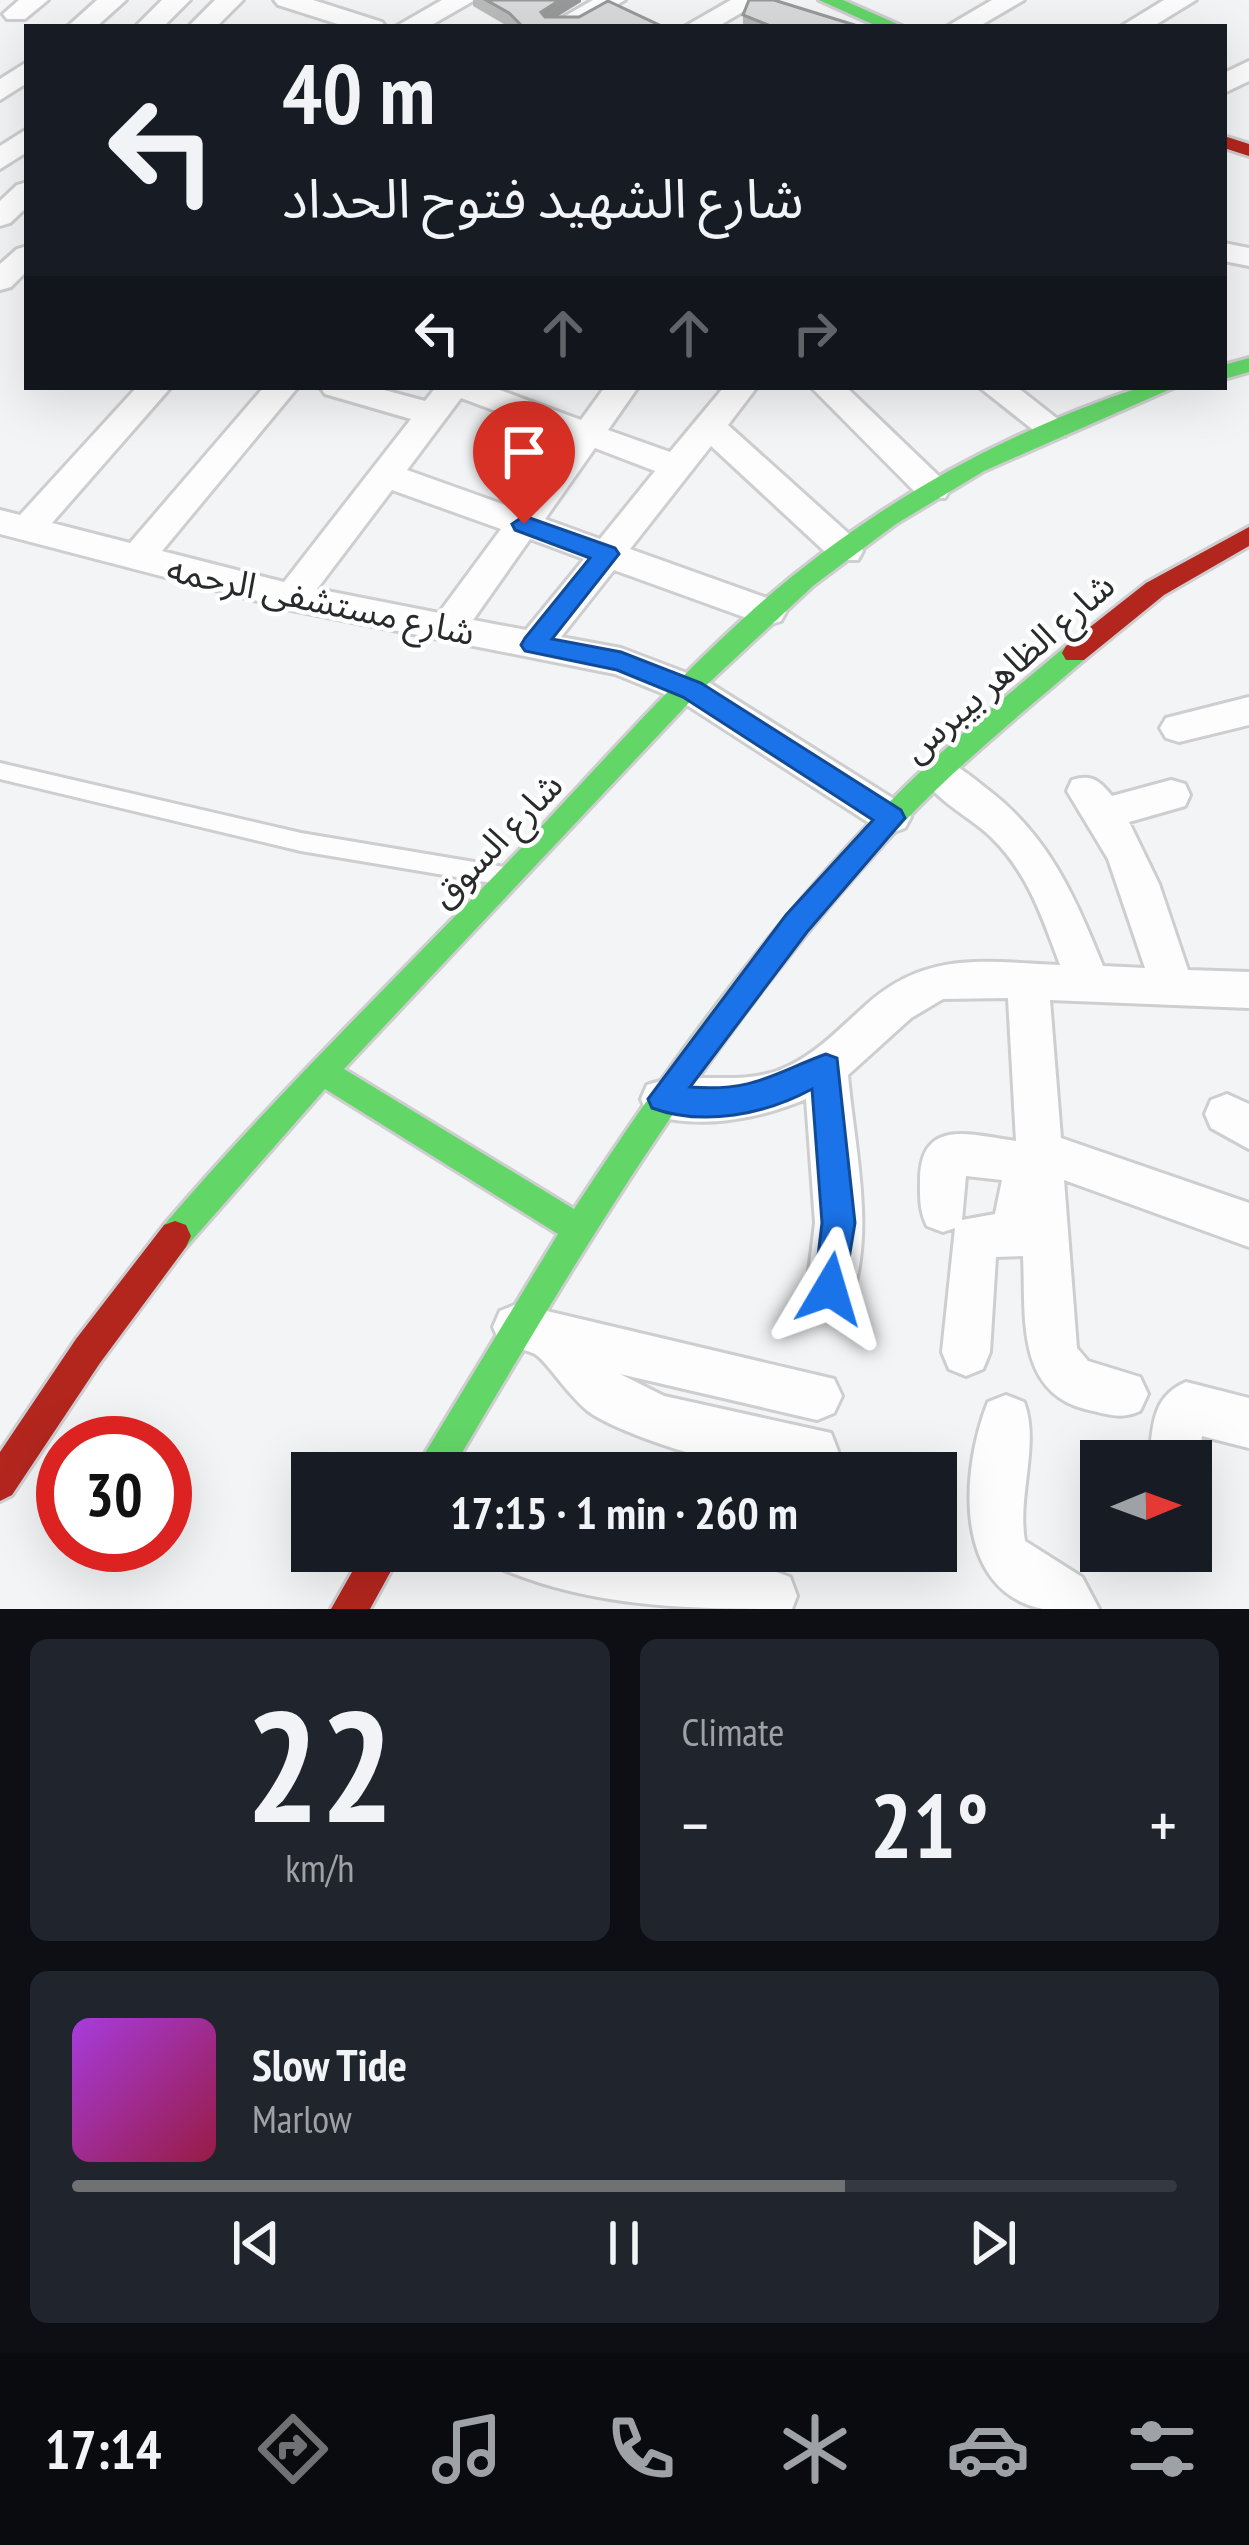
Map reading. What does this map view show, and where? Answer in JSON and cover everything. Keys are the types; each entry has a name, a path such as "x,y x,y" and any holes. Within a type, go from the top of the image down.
{"main road":[{"name":"شارع السوق","path":"0,1483 182,1227 321,1071 768,612 932,490 1053,428 1152,390"},
{"name":"شارع الظاهر بيبرس","path":"446,1452 535,1331 577,1228 663,1099 796,924 892,818 1156,585 1241,547"},
{"path":"321,1071 577,1228"},
{"path":"349,1609 371,1572"}],"street":[{"path":"84,24 113,0"},
{"path":"151,24 177,0"},
{"path":"204,24 230,0"},
{"path":"415,24 462,0"},
{"path":"565,24 612,0"},
{"path":"703,24 750,0"},
{"path":"965,24 1011,0"},
{"path":"1139,24 1183,0"},
{"path":"301,2 365,24"},
{"path":"0,92 22,60"},
{"path":"0,161 24,139"},
{"path":"0,281 24,258"},
{"path":"13,526 152,390"},
{"path":"135,560 279,390"},
{"path":"374,390 449,396 588,434 676,467"},
{"path":"448,628 620,390"},
{"path":"534,645 738,390"},
{"path":"830,390 932,490"},
{"path":"999,390 1053,428"},
{"path":"292,597 449,396"},
{"path":"710,426 846,551"},
{"path":"386,475 768,612"},
{"name":"شارع مستشفى الرحمه","path":"13,526 292,597 621,662 692,690 892,818"},
{"path":"1179,728 1249,711"},
{"path":"940,774 1024,847 1048,884 1089,984"},
{"path":"1172,795 1095,802 1131,868 1172,987"},
{"path":"663,1099 722,1103 778,1092 826,1067 895,1002 920,986 951,978 1249,990"},
{"path":"1028,981 1053,1358 1074,1382 1123,1394"},
{"path":"826,1067 838,1223 830,1289"},
{"path":"943,1211 944,1159 949,1154 1041,1168 1249,1225"},
{"path":"967,1352 974,1238 979,1234 1018,1237 1019,1192 1041,1168"},
{"path":"535,1331 817,1396"},
{"path":"535,1331 584,1378 628,1409 681,1426 813,1451"},
{"path":"1176,1440 1179,1414 1186,1407 1249,1424"},
{"path":"1006,1420 998,1544 1009,1566 1060,1589 1073,1609"},
{"path":"598,1572 771,1596"}],"lane":[{"path":"0,771 301,842 510,877"}],"building":[{"path":"486,0 560,0 541,12 545,17 579,17 608,1 657,24 520,24"},
{"path":"749,0 774,0 851,24 766,24 743,15"}],"traffic: fast":[{"path":"828,0 888,24"},
{"path":"1227,371 1249,365"},
{"path":"175,1236 339,1054 765,613 846,548 931,491 1021,443 1155,390"},
{"path":"443,1452 587,1216 700,1049 761,969 824,891 913,795 1075,653"},
{"path":"321,1071 577,1228"}],"traffic: jam":[{"path":"1227,143 1249,150"},
{"path":"1075,653 1155,589 1249,535"},
{"path":"0,1483 88,1351 175,1236"},
{"path":"349,1609 371,1572"}],"route":[{"path":"524,524 607,554 534,645 621,662 692,690 892,818 796,924 663,1099 722,1103 749,1098 778,1092 826,1067 838,1223 830,1289"}]}
